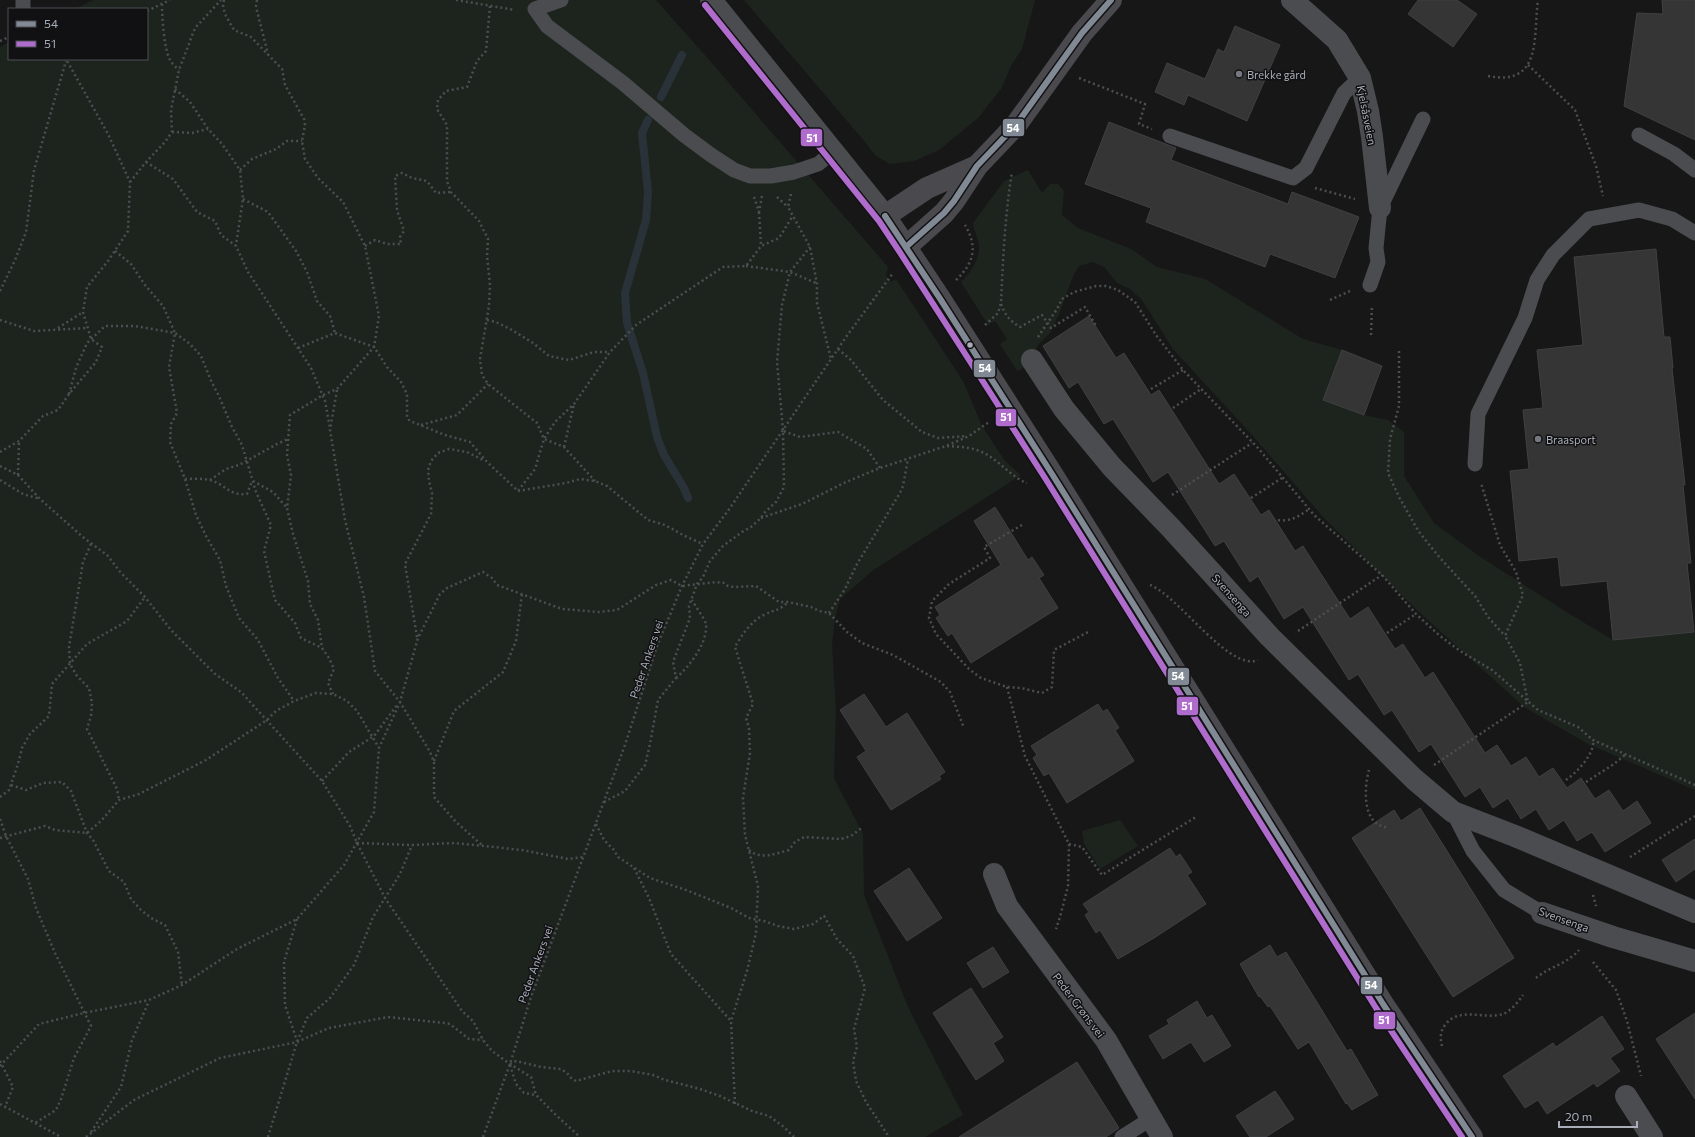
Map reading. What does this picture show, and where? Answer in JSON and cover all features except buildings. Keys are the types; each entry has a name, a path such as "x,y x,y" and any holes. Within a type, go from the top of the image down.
{"main road":[{"path":"906,247 944,213 954,201 977,166 1016,125 1082,33 1111,0"},
{"path":"977,166 927,188 885,216 1048,468 1383,1004 1472,1137"}],"street":[{"path":"710,0 885,216"},
{"name":"Kjelsåsveien","path":"1292,0 1337,40 1360,78 1372,137 1380,208"},
{"name":"Svensenga","path":"1032,360 1064,409 1112,467 1284,650 1414,779 1453,812 1515,836 1695,912"},
{"name":"Peder Grøns vei","path":"994,874 1007,906 1049,965 1106,1040 1162,1137"},
{"name":"Svensenga","path":"1542,913 1613,937 1695,961"},
{"path":"1634,1089 1644,1134"}],"lane":[{"path":"560,0 535,9 547,26 623,83 710,156 734,170 750,176 771,176 794,172 818,164 834,152"},
{"path":"1170,136 1293,178 1306,168 1344,93 1360,78"},
{"path":"1363,286 1378,262 1376,248 1380,208 1423,119"},
{"path":"1639,135 1674,154 1695,170"},
{"path":"1475,464 1478,414 1525,318 1537,280 1554,255 1589,219 1639,210 1672,219 1695,233"},
{"name":"Svensenga","path":"1453,812 1473,851 1504,890 1542,913"},
{"path":"1122,1137 1152,1118"}],"path":[{"path":"148,11 170,0"},
{"path":"222,0 226,16 234,30 251,37 256,44 269,54 282,69 285,85 304,119 305,125 302,142 305,159 318,178 343,202 365,246 379,316 374,347 337,389 323,395 290,415 287,455 291,475 287,508 293,534 308,581 310,604 318,620 322,648 334,669 328,683 333,694"},
{"path":"130,182 172,132 171,110 178,70 195,28 222,0"},
{"path":"257,0 256,7 269,54"},
{"path":"456,0 516,11 535,9"},
{"path":"1488,76 1497,78 1517,75 1528,65 1536,40 1538,0"},
{"path":"162,4 162,20 166,47 170,60 178,70"},
{"path":"490,6 486,51 477,61 467,87 446,91 438,100 437,109 447,125 447,181 451,192 479,220 488,239 487,256 490,285 490,306 480,359 482,375 488,384 537,423 544,439 564,447 595,481"},
{"path":"0,452 19,441 43,416 58,410 69,394 96,362 102,347 91,339 83,312 87,287 115,251 128,231 130,182 95,110 66,60"},
{"path":"0,291 15,260 26,232 34,170 66,60"},
{"path":"1528,65 1575,110 1597,171"},
{"path":"1059,66 1081,80 1145,104 1138,124 1170,136"},
{"path":"175,89 190,102 208,129 222,144 240,170 242,199 236,246"},
{"path":"172,132 192,133 208,129"},
{"path":"240,170 252,159 276,149 287,141 302,142"},
{"path":"146,162 173,179 197,212 215,221 221,235 236,246 248,272 311,368 325,401 345,520 364,597 375,671 400,702 434,762"},
{"path":"982,326 998,313 1001,303 1008,194 1012,172"},
{"path":"365,246 375,240 387,244 401,244 400,237 404,232 397,210 395,176 402,173 412,178 427,181 436,193 451,192"},
{"path":"1312,187 1347,196 1380,208"},
{"path":"242,199 268,212 285,238 296,251 307,272 317,301 330,316 335,334"},
{"path":"788,207 792,217 810,247 817,284 817,303 831,359"},
{"path":"759,212 761,246"},
{"path":"746,266 761,246 779,238 792,217"},
{"path":"955,282 969,266 973,255 970,234 963,221"},
{"path":"676,678 673,662 690,618 688,606 697,584 703,577 710,561 722,546 751,527 776,502 784,487 783,431 777,362 782,305 790,272 810,247"},
{"path":"115,251 131,264 145,285 163,306 175,333 169,367 177,413 171,424 170,442 185,479 196,515 220,560 226,586 239,618 258,640 278,678 294,701"},
{"path":"518,491 535,470 544,439 555,422 574,404 610,352 636,324 723,267 746,266 790,272 817,284"},
{"name":"Peder Ankers vei","path":"483,1137 510,1064 531,997 625,745 657,646 682,586 703,544 730,508 838,349 896,269"},
{"path":"1048,323 1062,299 1074,292 1096,286 1106,286 1118,290 1134,302 1156,336 1182,370 1252,443 1309,509 1382,575 1416,614 1445,640 1492,670 1538,710 1578,727 1593,740 1695,785"},
{"path":"1330,300 1363,286 1373,309 1372,334"},
{"path":"1001,303 1005,314 1012,322 1020,327 1042,315 1051,328 1085,307 1096,326"},
{"path":"58,329 83,312"},
{"path":"0,320 34,331 87,328"},
{"path":"487,320 496,322 512,330 533,343 549,356 569,360 594,352 610,352"},
{"path":"69,394 76,368 87,343 105,326 135,326 175,333 190,344 201,356 232,427 242,445 252,481 271,525 264,551 275,600 295,623 301,638 322,648"},
{"path":"298,348 335,334 374,347 387,367 401,382 407,394 407,418 410,421 445,435 470,442 487,462 518,491"},
{"path":"838,349 851,360 883,400 922,432 938,438 969,436"},
{"path":"1399,351 1399,406 1390,440 1388,473 1399,497 1419,532 1440,558 1475,596 1488,617 1505,636 1520,663 1528,702"},
{"path":"1151,389 1182,370"},
{"path":"420,425 457,415 488,384"},
{"path":"330,430 337,389"},
{"path":"1173,408 1201,389"},
{"path":"564,447 574,404"},
{"path":"760,518 802,504 846,482 880,468 946,446 969,436 989,422"},
{"path":"783,431 800,437 838,432 867,449 880,468"},
{"path":"210,480 226,469 238,465 288,439"},
{"path":"18,475 19,441"},
{"path":"1152,508 1252,443"},
{"path":"946,446 973,448 989,456 1024,482"},
{"path":"418,638 404,564 431,514 432,493 428,470 431,461 438,453 449,450 467,452 487,462"},
{"path":"829,613 845,589 858,564 900,494 908,459"},
{"path":"1475,464 1500,545 1516,572 1523,595 1505,636"},
{"path":"0,466 18,475 40,499 91,544 107,556 121,573 145,597 177,635 215,674 241,692 322,781 350,826 385,898 462,1011 473,1021 483,1040 492,1051 531,1077 536,1095 556,1116 580,1137"},
{"path":"1250,498 1282,478"},
{"path":"185,479 210,480 223,486 231,493 240,495 247,494 252,481"},
{"path":"518,491 566,483 580,479 595,481 607,486 648,520 665,525 703,544"},
{"path":"0,480 23,494 40,499"},
{"path":"252,481 273,492 287,508"},
{"path":"1278,520 1294,518 1309,509"},
{"path":"1022,525 984,547 990,558 949,584 932,601 929,618 936,634 969,669 981,678 1007,687 1021,688 1042,694 1052,688 1054,650 1090,630"},
{"path":"91,544 83,562 69,647 70,664 77,676 89,688 92,703 91,716 87,729 117,789 119,800"},
{"path":"5,1107 13,1087 1,1064 39,1024 149,1000 182,986 238,949 297,919 344,865 374,812 379,748 400,702 418,638 440,594 447,588 483,572 492,578 497,585 562,609 599,612 617,610 656,585 671,580 682,586 716,582 725,583 728,586 734,587 756,586 779,602 788,602 829,613 847,632 862,643 893,656 941,682 950,692 964,728"},
{"path":"1146,583 1162,590 1218,644 1239,660 1248,663 1256,662 1284,650 1294,634 1382,575"},
{"path":"483,846 456,822 434,797 434,762 454,712 503,672 516,641 522,594"},
{"path":"0,797 9,790 22,748 30,734 49,716 52,684 87,644 127,621 145,597"},
{"path":"603,802 625,791 644,765 650,744 658,700 676,678 685,670 699,650 705,633 706,623 692,599"},
{"path":"734,1104 731,1021 747,971 756,933 758,886 745,835 743,798 750,753 749,728 746,718 753,704 735,647 742,634 763,615 780,610 788,602"},
{"path":"1387,633 1416,614"},
{"path":"1007,687 1025,756 1069,844 1068,886 1060,917 1051,942 1049,965"},
{"path":"0,838 45,826 55,830 87,833 102,820 119,800 139,794 206,760 267,720 276,711 294,701 316,693 333,694 347,701 357,711 364,725 374,736 379,748"},
{"path":"322,781 349,752 374,736 400,702"},
{"path":"1414,779 1528,702"},
{"path":"1566,780 1583,763 1594,744 1593,740"},
{"path":"1378,744 1367,777 1367,806 1374,823 1379,826 1386,827"},
{"path":"1586,782 1614,764 1626,754"},
{"path":"11,784 26,790 42,783 62,782 71,791 87,833 93,840 109,871 124,882 131,900 151,918 165,925 178,952 182,986"},
{"path":"1624,861 1695,816"},
{"path":"1069,844 1082,847 1102,875 1196,817"},
{"path":"0,820 6,836 28,879 36,908 55,953 91,1026 74,1058 62,1099 56,1110 35,1123"},
{"path":"595,824 604,840 613,849 618,857 650,878 686,890 731,908 749,918 794,929 813,924 824,916 837,939 853,956 865,988 854,1029 857,1047 853,1061 856,1081 866,1102 889,1137"},
{"path":"749,850 755,855 762,856 789,850 795,842 804,837 841,839 851,836 863,827"},
{"path":"357,843 412,845 455,843 522,850 568,859 582,857"},
{"path":"268,1137 297,1042 307,1018 330,998 354,965 373,917 400,874 412,845"},
{"path":"633,867 649,898 671,954 731,1021"},
{"path":"297,919 284,962 285,1005 297,1042"},
{"path":"1536,978 1542,973 1563,964 1575,955 1582,946"},
{"path":"1593,962 1616,990 1627,1021 1634,1089"},
{"path":"1442,1030 1446,1023 1454,1017 1463,1014 1492,1016 1503,1014 1512,1008 1523,995"},
{"path":"90,1134 121,1087 132,1040 149,1000"},
{"path":"86,1137 134,1100 220,1058 297,1042 328,1028 388,1017 450,1024 469,1039 483,1040"},
{"path":"510,1064 516,1061 541,1067 560,1069 576,1081 612,1071 642,1073 700,1089 720,1096 734,1104 769,1116 784,1127 794,1137"},
{"path":"510,1064 516,1084 524,1093 536,1095"},
{"path":"0,1104 61,1137"}],"shaded area":[{"path":"93,0 656,0 888,267 886,275 891,282 896,279 963,381 982,426 1005,461 1021,475 872,571 840,599 835,618 832,644 836,710 834,778 863,834 864,895 908,1007 963,1115 925,1137 0,1137 0,47 8,43 8,60 148,60 148,8 77,8"},
{"path":"744,0 1035,0 1022,49 1012,64 1001,89 978,118 939,150 914,161 890,164 876,156"},
{"path":"1028,170 1042,193 1050,184 1058,184 1064,191 1062,215 1078,228 1131,249 1157,267 1205,279 1303,339 1342,350 1323,400 1364,415 1388,420 1404,432 1404,476 1434,523 1479,556 1613,640 1695,632 1695,790 1588,744 1524,707 1419,612 1323,517 1253,436 1173,349 1142,300 1130,289 1117,283 1104,267 1093,262 1079,266 1073,276 1060,312 1049,334 1038,345 1029,365 1018,371 1000,344 1007,339 995,321 988,325 961,282 975,263 979,251 978,240 973,223 1004,181"},
{"path":"1120,820 1138,846 1100,869 1084,844 1082,831"}],"waterway":[{"path":"661,97 682,55"},
{"path":"648,120 642,133 648,192 646,220 625,293 627,323 643,373 657,437 664,455 684,488 688,498"}],"transit line":[{"name":"54","path":"906,247 944,213 954,201 977,166 1016,125 1082,33 1111,0"},
{"name":"51","path":"705,5 879,221 1045,478 1376,1008 1462,1137"},
{"name":"54","path":"885,216 939,297 1052,474 1383,1004 1472,1137"}],"place":[{"name":"Brekke gård","path":"1239,74"},
{"name":"Braasport","path":"1538,439"}]}
